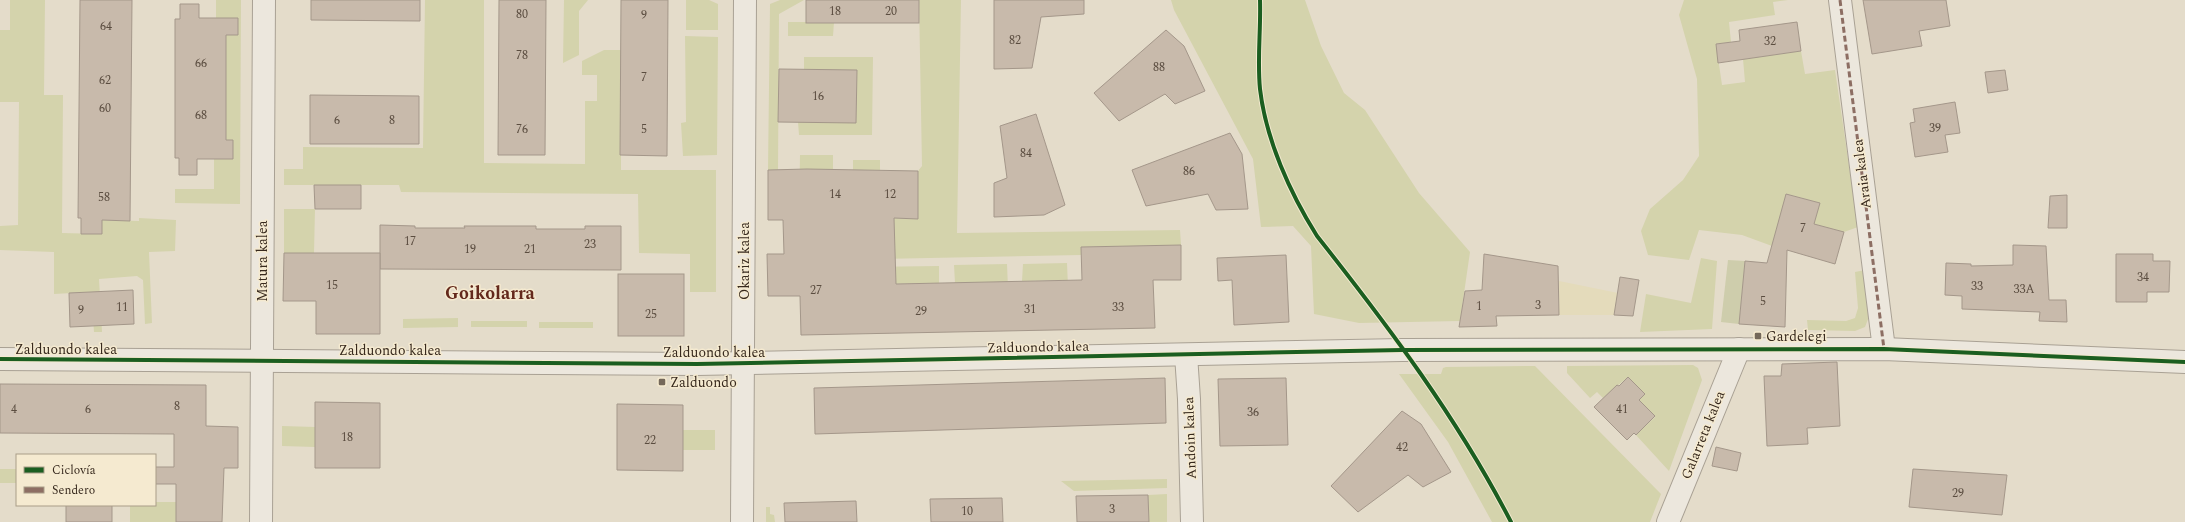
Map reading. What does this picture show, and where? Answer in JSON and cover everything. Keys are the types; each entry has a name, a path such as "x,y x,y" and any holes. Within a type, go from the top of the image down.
{"street":[{"name":"Matura kalea","path":"261,522 264,0"},
{"name":"Okariz kalea","path":"742,522 745,0"},
{"name":"Araia kalea","path":"1840,0 1884,349"},
{"name":"Galarreta kalea","path":"1668,522 1739,349"},
{"name":"Zalduondo kalea","path":"0,359 262,362 742,363 1428,351 1884,349 2185,362"},
{"name":"Andoin kalea","path":"1186,355 1189,399 1192,522"}],"shaded area":[{"path":"1559,281 1618,293 1614,315 1559,315"}],"green space":[{"path":"10,0 45,0 44,95 63,95 62,233 101,234 102,220 139,221 139,218 176,220 175,251 149,252 152,323 145,324 143,280 137,276 99,279 102,332 94,332 91,292 54,294 54,252 0,250 0,226 18,225 19,102 0,102 0,30 10,30"},
{"path":"216,0 241,0 240,204 175,203 175,189 214,189 214,159 233,159 233,140 226,140 226,35 238,18 216,18"},
{"path":"425,0 484,0 484,163 585,164 585,101 597,101 597,75 582,75 582,61 604,50 621,50 621,170 716,170 716,292 690,292 690,254 639,253 638,194 401,192 399,185 284,185 284,169 303,169 303,147 423,148"},
{"path":"564,0 588,0 579,11 579,55 563,63"},
{"path":"686,0 709,0 718,4 718,30 686,30"},
{"path":"780,0 804,0 779,14 778,170 768,170 770,4"},
{"path":"919,0 961,0 957,233 1180,230 1181,245 1081,247 1081,255 879,259 799,220 800,155 833,155 833,170 807,217 918,218 918,171 922,166"},
{"path":"1171,0 1305,0 1321,46 1344,93 1365,110 1419,193 1470,252 1460,321 1359,323 1314,314 1311,246 1293,226 1261,227 1253,159 1174,10"},
{"path":"1684,0 1788,0 1773,2 1775,15 1729,22 1731,42 1716,44 1722,85 1745,82 1743,59 1801,51 1805,74 1835,70 1858,227 1844,232 1814,224 1820,203 1787,194 1772,246 1742,235 1699,230 1689,260 1648,255 1641,231 1650,209 1683,180 1699,156 1697,79 1679,15"},
{"path":"788,22 834,22 833,36 788,36"},
{"path":"685,36 718,37 717,155 683,156 681,123 686,122"},
{"path":"804,57 873,57 872,135 799,135 798,122 856,122 857,70 804,70"},
{"path":"853,160 880,160 880,170 853,170"},
{"path":"284,209 315,209 314,253 284,253"},
{"path":"1701,258 1717,261 1712,329 1640,332 1646,294 1691,303"},
{"path":"1728,260 1745,261 1739,324 1721,322"},
{"path":"1067,263 1068,287 1063,280 1022,281 1023,264"},
{"path":"1007,264 1008,288 1003,282 955,283 954,265"},
{"path":"939,266 939,289 935,283 891,284 863,267"},
{"path":"1865,270 1870,314 1865,327 1855,331 1808,330 1807,320 1846,321 1855,318 1858,308 1855,272"},
{"path":"458,318 458,327 403,328 403,319"},
{"path":"471,321 527,321 527,327 471,327"},
{"path":"539,322 593,322 593,328 539,328"},
{"path":"1693,365 1698,368 1702,380 1669,471 1636,435 1655,417 1639,400 1645,394 1628,377 1603,398 1597,392 1590,398 1567,373 1567,366"},
{"path":"1535,366 1661,494 1650,522 1492,522 1448,442 1399,374 1441,374 1443,368 1446,367"},
{"path":"282,426 315,427 315,447 282,446"},
{"path":"683,430 715,430 715,450 682,450"},
{"path":"0,469 16,469 16,483 0,483"},
{"path":"1167,479 1167,488 1074,491 1061,481"},
{"path":"1167,494 1167,522 1149,522 1148,495"},
{"path":"156,502 176,502 176,522 130,522 130,506 156,506"},
{"path":"766,507 770,507 770,514 774,515 775,522 766,522"}],"building":[{"path":"80,0 132,0 130,221 102,220 102,234 81,234 81,218 78,218"},
{"path":"311,0 420,0 420,21 311,20"},
{"path":"499,0 546,0 545,155 498,155"},
{"path":"621,0 668,0 667,156 620,155"},
{"path":"806,0 919,0 919,23 806,23"},
{"path":"994,0 1084,0 1084,14 1041,17 1032,68 994,69"},
{"path":"1863,0 1946,0 1950,26 1919,31 1922,46 1872,54"},
{"path":"180,4 199,4 199,18 238,18 238,35 226,35 226,140 233,140 233,159 197,159 197,175 179,175 179,158 175,158 175,19 180,19"},
{"path":"1797,22 1801,51 1718,63 1716,44 1740,41 1739,30"},
{"path":"1166,30 1184,46 1205,91 1175,104 1165,94 1119,121 1094,93"},
{"path":"779,69 857,70 856,123 778,122"},
{"path":"2005,70 2008,90 1988,93 1985,72"},
{"path":"310,95 419,96 419,144 310,144"},
{"path":"1955,102 1960,133 1945,135 1948,152 1915,157 1910,123 1915,122 1913,109"},
{"path":"1036,114 1065,205 1044,215 994,217 994,183 1007,178 1000,126"},
{"path":"1230,133 1242,154 1248,209 1216,210 1208,194 1146,206 1132,170"},
{"path":"807,169 918,171 918,219 894,218 896,284 1082,280 1081,247 1181,245 1181,280 1153,280 1155,328 801,335 800,296 768,296 767,254 784,254 783,220 768,220 768,170"},
{"path":"314,185 361,185 361,209 315,209"},
{"path":"1786,194 1820,203 1814,224 1844,232 1835,264 1787,250 1785,327 1739,324 1745,261 1767,263"},
{"path":"2067,195 2067,228 2048,228 2050,196"},
{"path":"380,225 415,226 415,228 536,226 536,229 585,229 585,226 621,226 621,270 380,269"},
{"path":"2013,245 2046,246 2049,300 2066,300 2067,322 2039,321 2040,312 1962,309 1962,296 1945,295 1946,263 1971,264 1971,266 2013,265"},
{"path":"284,253 380,253 380,334 316,334 316,301 283,301"},
{"path":"1484,254 1558,266 1559,315 1496,316 1497,326 1459,327 1465,291 1482,290"},
{"path":"2116,254 2153,254 2153,261 2170,261 2169,292 2147,292 2147,302 2116,302"},
{"path":"1286,255 1289,322 1234,325 1232,280 1218,281 1217,258"},
{"path":"618,274 684,274 684,336 618,336"},
{"path":"1620,277 1639,280 1633,316 1614,315"},
{"path":"133,290 134,324 70,327 69,293"},
{"path":"1837,362 1840,426 1807,428 1808,444 1767,446 1764,376 1781,376 1782,364"},
{"path":"1628,377 1645,394 1639,400 1655,416 1636,435 1634,433 1627,440 1594,407 1617,385 1619,386"},
{"path":"1165,378 1166,423 815,434 814,388"},
{"path":"1286,378 1288,445 1220,446 1218,379"},
{"path":"0,384 206,385 206,426 238,427 238,468 224,468 222,522 176,522 176,484 156,484 156,467 174,467 174,434 0,433"},
{"path":"315,402 380,403 380,468 315,468"},
{"path":"617,404 683,405 683,471 617,470"},
{"path":"1402,411 1421,424 1451,472 1423,487 1408,475 1358,512 1331,486"},
{"path":"1716,447 1741,453 1737,471 1712,466"},
{"path":"1913,469 2007,475 2002,515 1909,507"},
{"path":"1148,495 1149,522 1077,522 1076,496"},
{"path":"1002,498 1003,522 931,522 930,499"},
{"path":"856,501 857,522 785,522 784,503"},
{"path":"66,506 112,506 112,522 66,522"}],"marked path":[{"path":"1840,0 1884,349"}],"cycle path":[{"path":"1260,0 1260,89 1263,108 1274,147 1289,184 1317,236 1396,339 1445,410 1490,484 1511,522"},
{"path":"0,359 697,364 1402,350 1884,349 2185,362"}],"place":[{"name":"Gardelegi","path":"1758,336"},
{"name":"Zalduondo","path":"662,382"}],"district":[{"name":"Goikolarra","path":"490,293"}]}
